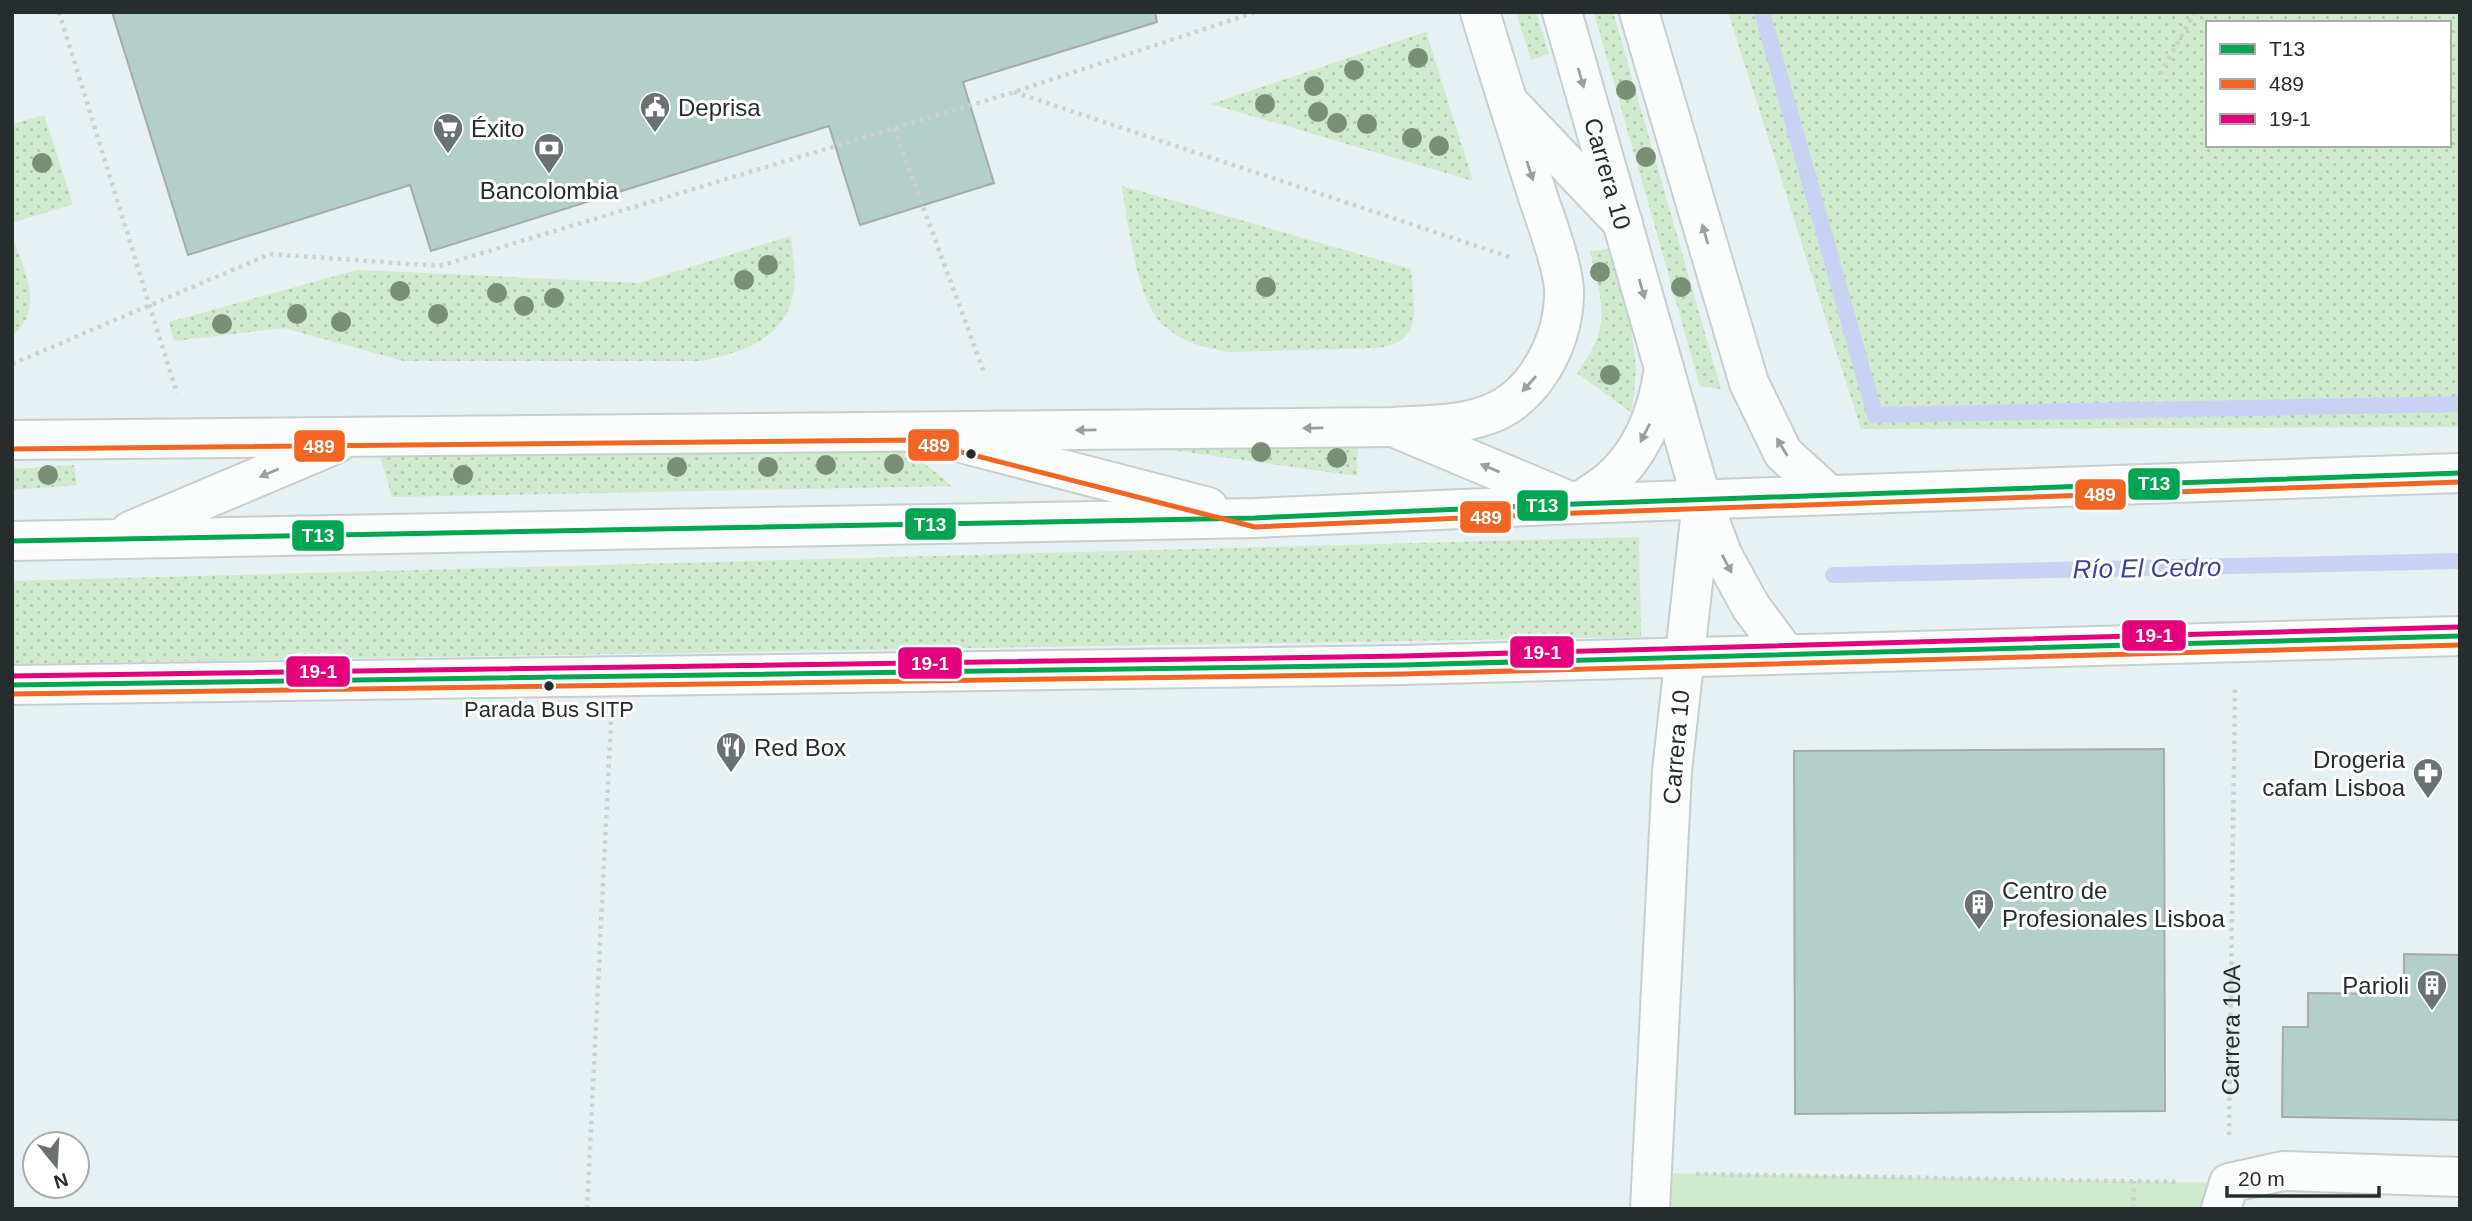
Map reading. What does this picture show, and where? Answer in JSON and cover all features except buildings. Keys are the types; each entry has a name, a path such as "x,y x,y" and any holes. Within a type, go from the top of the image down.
{"main road":[{"path":"12,440 1393,427 1461,422 1489,415 1510,404 1534,379 1556,342 1565,295 1555,247 1480,12"},
{"name":"Carrera 10","path":"1562,12 1702,501 1672,771 1651,1191"},
{"path":"1639,12 1749,383 1783,453 1829,495"},
{"path":"1507,101 1623,223"},
{"path":"1576,504 1608,482 1634,453 1655,412 1664,368"},
{"path":"1393,427 1576,504"},
{"path":"915,431 1255,518"},
{"path":"111,539 354,437"},
{"path":"12,541 1255,518 2460,473"},
{"path":"1702,501 1723,556 1751,607 1786,654"},
{"path":"12,685 1403,665 2460,636"},
{"path":"2225,1196 2283,1171 2460,1177"}],"path":[{"path":"59,12 178,398"},
{"path":"12,364 270,254 439,266 1014,92 1255,12"},
{"path":"2160,74 2195,12"},
{"path":"1014,92 1518,259"},
{"path":"894,128 985,375"},
{"name":"Carrera 10A","path":"2225,1196 2236,642"},
{"path":"587,1209 613,675"},
{"path":"1651,1191 2134,1181 2225,1196"},
{"path":"2133,1209 2134,1181"}],"green space":[{"path":"1516,12 1536,12 1549,54 1531,60"},
{"path":"1594,12 1613,12 1721,389 1700,386"},
{"path":"1728,12 2460,12 2460,427 1861,429"},
{"path":"1426,32 1473,181 1211,104"},
{"path":"44,115 73,204 12,223 12,124"},
{"path":"1122,186 1411,269 1414,308 1410,330 1404,338 1378,348 1227,352 1185,340 1163,325 1146,298 1130,239"},
{"path":"12,236 26,276 30,301 22,325 12,336"},
{"path":"791,236 794,288 788,310 780,323 759,342 702,361 404,361 284,328 174,341 169,322 357,270 639,283"},
{"path":"1612,249 1631,328 1636,369 1632,413 1577,373 1595,344 1601,321 1600,298 1590,251"},
{"path":"1358,444 1357,476 1157,448"},
{"path":"908,450 952,486 392,497 380,455"},
{"path":"74,465 77,485 12,490 12,469"},
{"path":"1639,537 1641,637 12,664 12,581"},
{"path":"1653,1173 2229,1183 2228,1209 1652,1209"}],"waterway":[{"path":"1762,12 1875,415 2460,404"},
{"name":"Río El Cedro","path":"1833,575 2460,561"}],"transit line":[{"name":"489","path":"12,449 914,440 1255,527 2460,482"},
{"name":"T13","path":"12,541 1255,518 2460,473"},
{"name":"19-1","path":"12,676 1403,656 2460,627"},
{"name":"T13","path":"12,685 1403,665 2460,636"},
{"name":"489","path":"12,694 1403,674 2460,645"}],"place":[{"name":"Deprisa","path":"655,134"},
{"name":"Éxito","path":"448,155"},
{"name":"Bancolombia","path":"549,175"},
{"name":"Parada Bus SITP","path":"549,686"},
{"name":"Red Box","path":"731,774"},
{"name":"Drogeria cafam Lisboa","path":"2428,800"},
{"name":"Centro de Profesionales Lisboa","path":"1979,931"},
{"name":"Parioli","path":"2432,1012"}]}
